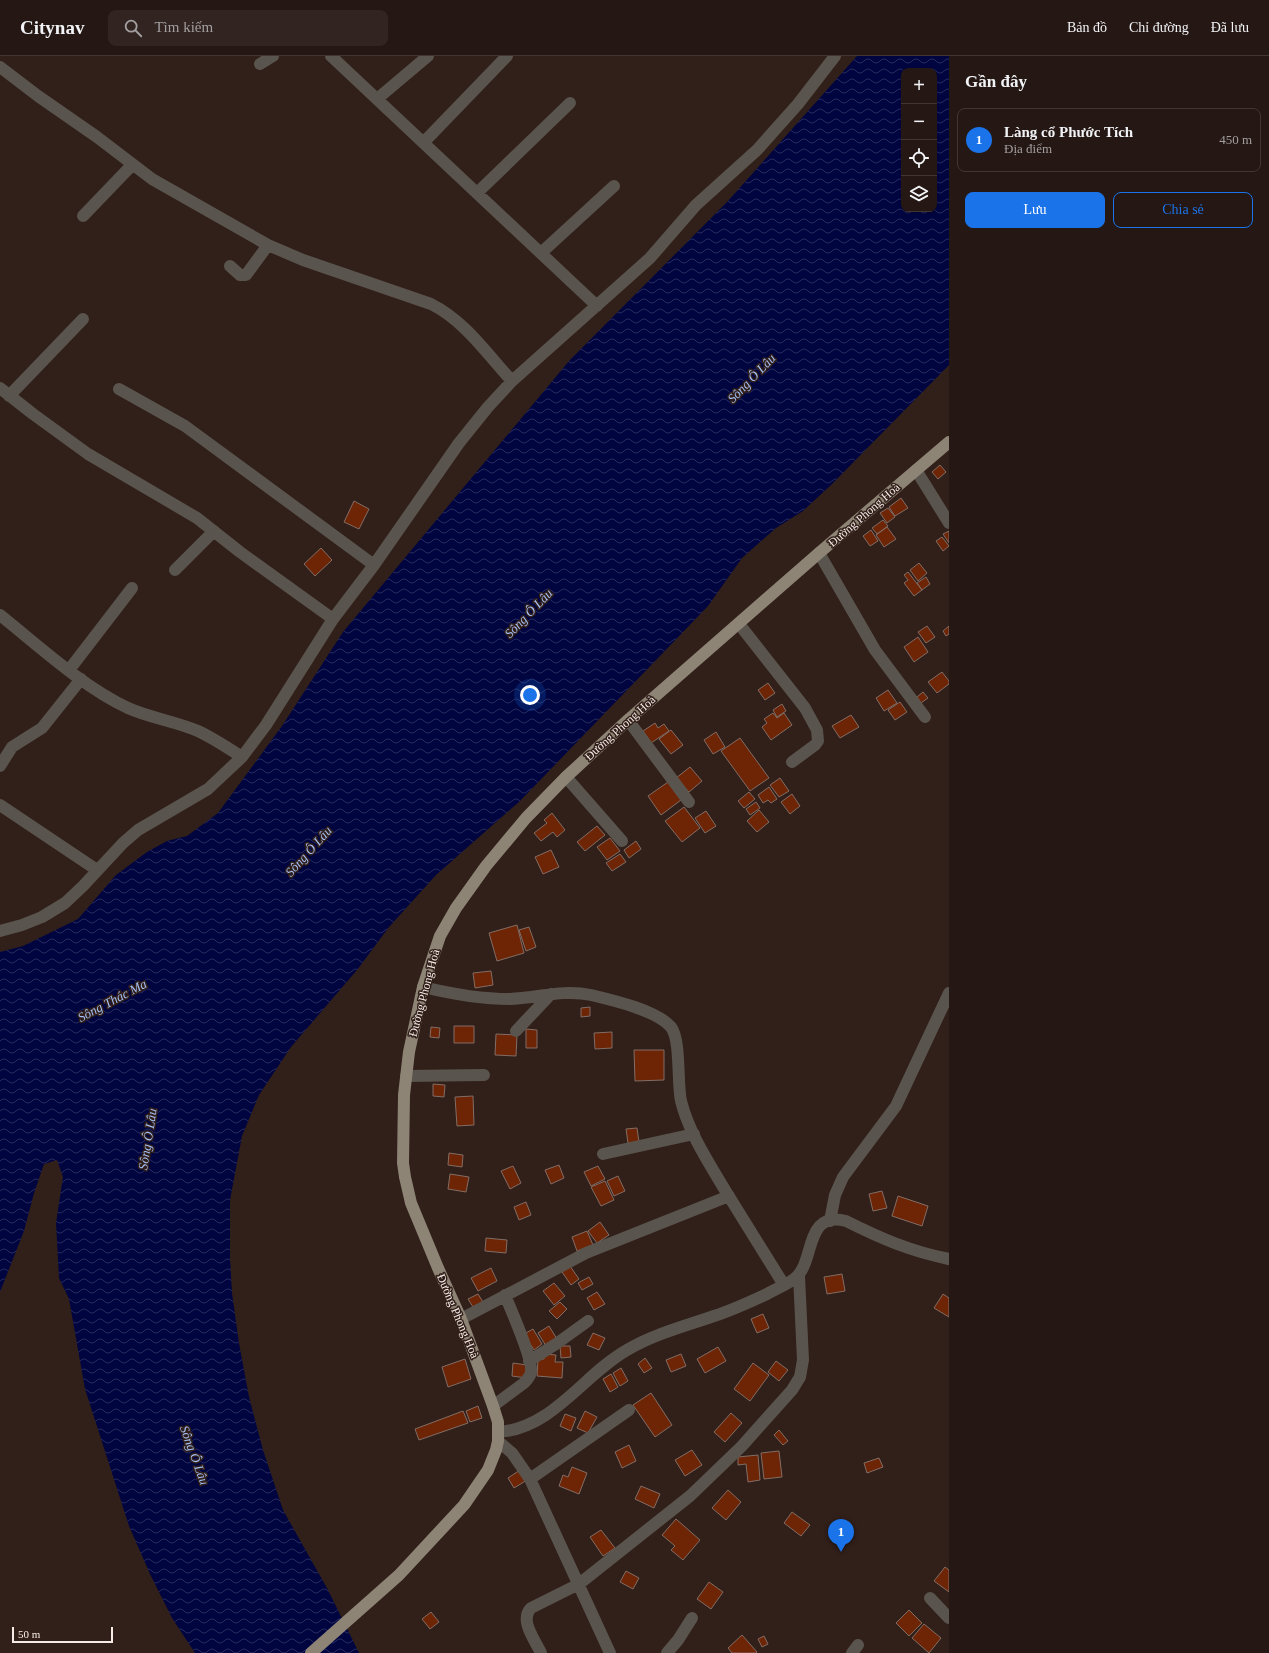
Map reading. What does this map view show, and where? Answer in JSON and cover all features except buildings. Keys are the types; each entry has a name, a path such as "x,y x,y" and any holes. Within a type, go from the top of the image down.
{"main road":[{"name":"Đường Phong Hoà","path":"311,1653 399,1575 464,1505 488,1470 496,1450 498,1422 493,1406 461,1319 417,1218 404,1177 402,1149 406,1076 423,987 440,936 456,908 506,841 566,777 628,720 949,442"}],"street":[{"path":"260,64 273,56"},
{"path":"331,56 478,192 597,306"},
{"path":"377,100 428,56"},
{"path":"424,142 507,56"},
{"path":"0,931 22,925 54,910 74,895 123,842 138,830 208,789 242,757 266,725 333,619 374,565 467,433 488,407 512,381 650,258 696,205 757,150 798,104 835,56"},
{"path":"0,67 38,96 97,137 132,165 167,188 268,245 303,260 431,304 441,309 468,332 512,381"},
{"path":"478,192 570,103"},
{"path":"83,216 132,165"},
{"path":"541,253 614,186"},
{"path":"230,266 240,275 246,275 268,245"},
{"path":"10,396 83,319"},
{"path":"0,388 88,454 183,509 333,619"},
{"path":"119,389 184,426 374,565"},
{"path":"916,470 949,523"},
{"path":"175,570 214,531"},
{"path":"819,553 874,650 925,717"},
{"path":"69,670 132,588"},
{"path":"0,614 81,679 128,708 198,731 242,757"},
{"path":"739,624 815,724 818,736 815,746 792,762"},
{"path":"0,766 12,747 42,728 81,679"},
{"path":"628,720 689,802"},
{"path":"566,777 622,841"},
{"path":"0,806 97,870"},
{"path":"423,987 452,994 511,999 551,994 578,993 642,1010 660,1019 669,1026 676,1039 679,1085 682,1102 694,1134 711,1166 784,1285"},
{"path":"830,1221 835,1195 842,1176 896,1106 949,993"},
{"path":"516,1031 551,994"},
{"path":"406,1076 484,1075"},
{"path":"603,1154 694,1134"},
{"path":"461,1319 586,1253 729,1196"},
{"path":"541,1653 527,1625 526,1619 528,1610 579,1584 690,1496 742,1446 792,1390 800,1377 802,1370 801,1299 799,1276 816,1231 830,1221 846,1221 878,1238 902,1247 949,1259"},
{"path":"610,1653 530,1479 516,1458 498,1436 521,1428 551,1411 609,1362 626,1350 669,1331 748,1303 799,1276"},
{"path":"493,1406 528,1379 531,1372 529,1361 505,1295"},
{"path":"529,1361 588,1321"},
{"path":"530,1479 629,1410"},
{"path":"930,1598 949,1618"},
{"path":"667,1653 678,1640 692,1618"}],"water":[{"path":"857,56 949,56 949,365 832,484 803,511 776,528 742,558 708,606 520,801 436,875 389,927 357,970 291,1047 259,1095 242,1136 230,1200 230,1258 232,1293 239,1343 249,1397 263,1450 283,1510 328,1590 359,1653 195,1653 172,1618 150,1574 129,1526 85,1389 69,1299 59,1278 56,1223 63,1177 57,1160 44,1164 34,1193 24,1231 0,1292 0,952 23,946 78,919 116,875 147,852 167,841 187,836 218,813 282,726 343,632 569,361 728,201"}],"place":[{"name":"Làng cổ Phước Tích","path":"841,1552"}],"water label":[{"name":"Sông Ô Lâu","path":"751,378"},
{"name":"Sông Ô Lâu","path":"528,613"},
{"name":"Sông Ô Lâu","path":"308,851"},
{"name":"Sông Thác Ma","path":"112,1000"},
{"name":"Sông Ô Lâu","path":"147,1139"},
{"name":"Sông Ô Lâu","path":"195,1455"}]}
